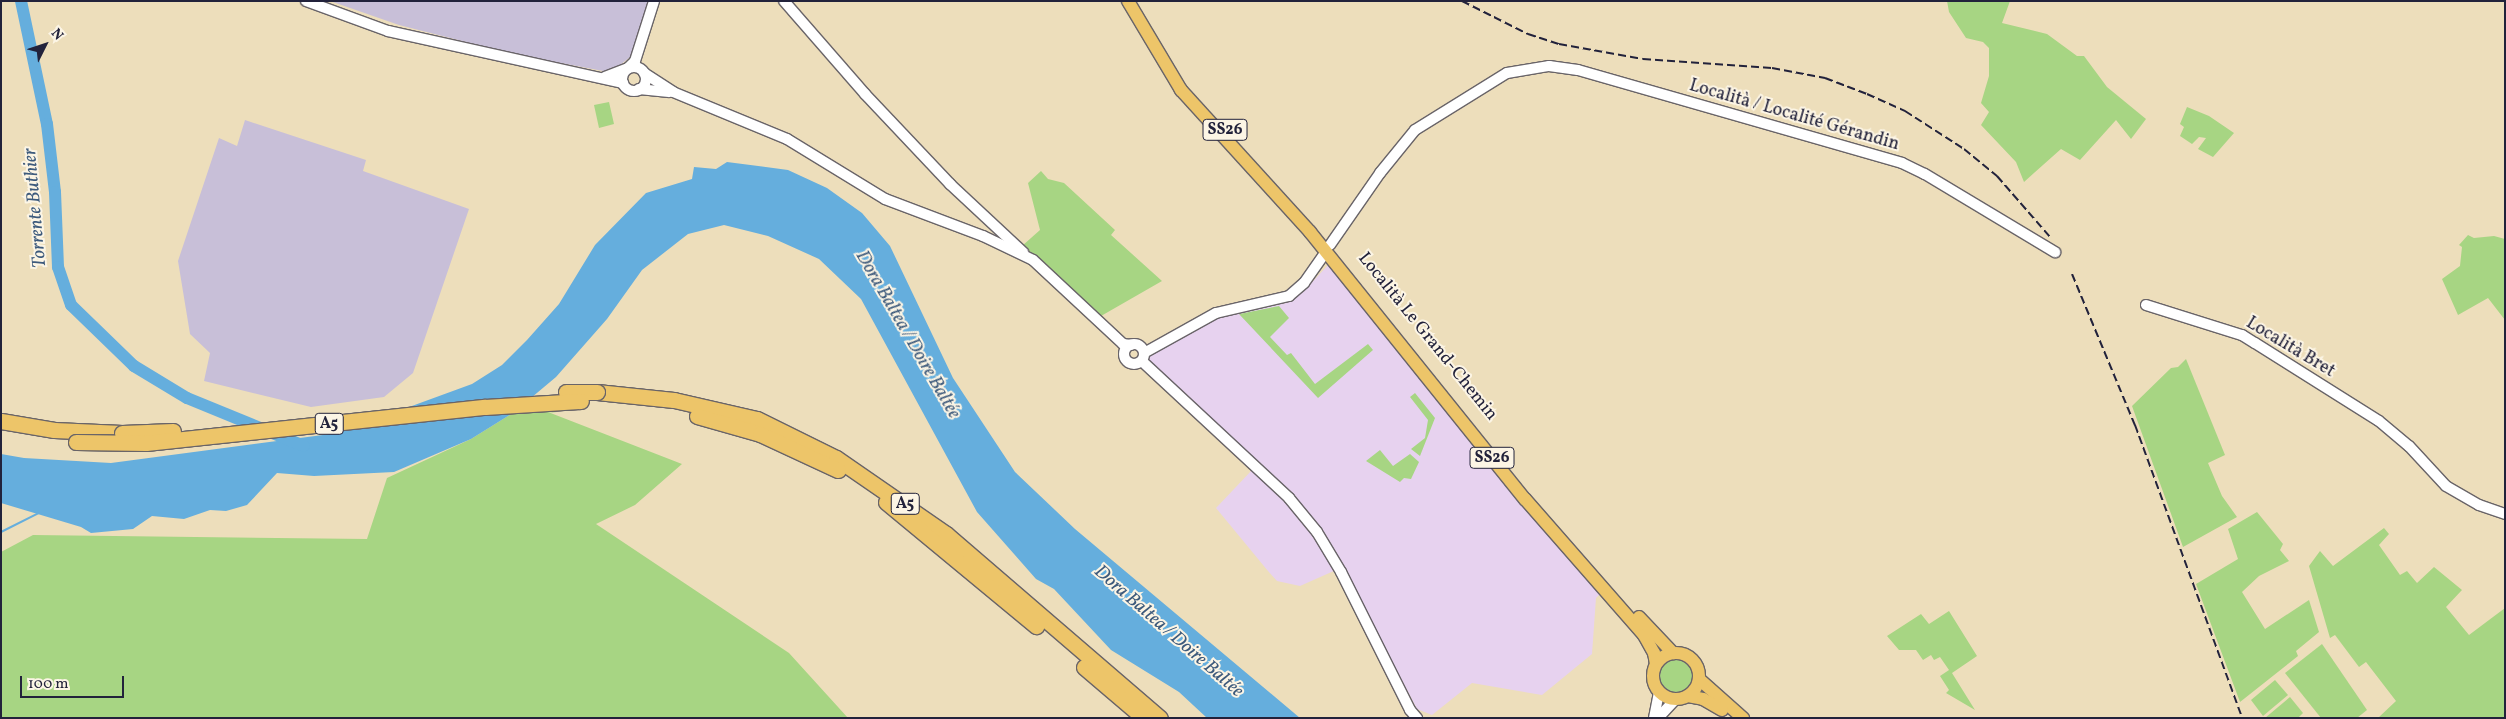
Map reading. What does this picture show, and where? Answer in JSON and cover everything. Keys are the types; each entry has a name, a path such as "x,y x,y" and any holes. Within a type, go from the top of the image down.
{"highway":[{"name":"A5","path":"1,420 54,430 122,433 178,430 517,394 597,392 674,400 757,419 836,458 946,534 1160,718"},
{"name":"A5","path":"1,430 76,442 146,443 485,406 581,401 664,408 721,422 760,434 840,471 886,502 1144,718"}],"main road":[{"path":"1128,1 1181,90 1328,248"},
{"name":"SS26","path":"1137,1 1176,72 1192,93 1283,189 1328,248"},
{"name":"Località Le Grand-Chemin","path":"1328,248 1620,598 1674,653 1691,659 1699,679 1743,718"},
{"name":"Località Le Grand-Chemin","path":"1328,248 1525,499 1644,635 1654,653 1656,664 1653,678 1659,692"},
{"path":"1656,664 1674,653"},
{"path":"1681,698 1699,679"},
{"path":"1659,692 1681,698 1709,702 1731,718"}],"street":[{"path":"623,83 623,75 641,48 654,1"},
{"path":"784,1 865,94 942,175 1032,260 1137,353 1289,498 1317,532 1344,579 1412,715"},
{"path":"311,3 388,31 463,50 606,77 623,83 628,89 672,92"},
{"path":"639,89 645,81 641,48"},
{"name":"Località / Localité Gérandin","path":"1137,353 1216,313 1289,296 1304,283 1407,138 1429,120 1507,73 1534,66 1578,70 1902,163 1925,174 2054,252"},
{"path":"606,77 628,68 643,72 672,92 787,139 884,199 983,236 1032,260"},
{"name":"Località Bret","path":"2146,305 2242,335 2312,381 2360,407 2405,442 2446,486 2479,505 2505,514"},
{"path":"1656,718 1659,692"},
{"path":"1656,718 1681,698"}],"shaded area":[{"path":"330,1 648,1 634,54 615,69 603,71 513,54 399,25"},
{"path":"245,120 366,160 363,171 469,209 413,373 384,397 311,407 204,381 210,353 190,334 178,261 219,138 237,146"},
{"path":"1329,264 1600,594 1596,598 1592,654 1542,695 1472,683 1432,715 1417,709 1322,529 1296,499 1145,358 1216,316 1286,303 1303,292"},
{"path":"1253,469 1316,535 1336,570 1300,586 1277,581 1216,508"}],"green space":[{"path":"1947,1 2010,1 2002,23 2047,34 2077,56 2084,56 2107,87 2146,119 2131,139 2116,120 2080,160 2061,149 2024,182 2016,162 1981,125 1989,112 1981,103 1989,76 1989,48 1983,42 1966,38 1949,12"},
{"path":"609,102 614,124 599,128 594,105"},
{"path":"2187,107 2209,116 2234,133 2213,157 2198,149 2206,138 2199,137 2192,144 2180,136 2184,127 2180,124"},
{"path":"1041,171 1048,179 1064,183 1115,230 1111,235 1162,281 1101,316 1062,283 1022,246 1040,230 1028,183"},
{"path":"2468,235 2474,238 2494,236 2505,239 2505,320 2488,298 2458,315 2442,279 2460,266 2462,247 2459,245"},
{"path":"1279,306 1289,318 1270,337 1287,355 1291,353 1315,384 1368,344 1373,350 1318,398 1239,314"},
{"path":"2186,359 2225,455 2208,463 2222,496 2237,517 2183,547 2132,406 2171,368 2178,367"},
{"path":"1415,393 1435,418 1420,456 1411,449 1425,438 1428,420 1410,397"},
{"path":"539,409 557,413 548,412 682,464 635,505 596,524 789,653 848,718 1,718 1,552 33,535 367,539 387,478 471,439 513,413"},
{"path":"1380,450 1393,466 1410,454 1419,462 1411,479 1404,478 1400,482 1366,461"},
{"path":"2257,512 2283,544 2280,550 2289,561 2259,576 2242,592 2265,629 2309,600 2319,632 2296,651 2298,656 2240,702 2196,584 2238,559 2228,529"},
{"path":"2384,528 2389,534 2379,545 2400,575 2407,571 2417,583 2434,567 2462,590 2446,607 2469,635 2505,608 2505,718 2378,718 2396,701 2366,662 2359,667 2335,635 2330,638 2309,566 2320,551 2333,566"},
{"path":"1949,611 1977,656 1952,673 1975,710 1946,693 1949,690 1940,676 1949,670 1940,657 1934,660 1931,655 1923,660 1916,650 1899,650 1887,636 1921,614 1929,624"},
{"path":"2322,644 2367,710 2357,718 2321,718 2285,673"},
{"path":"1676,660 1682,661 1687,665 1691,670 1691,682 1687,687 1682,691 1676,692 1670,691 1665,687 1661,682 1660,676 1661,670 1665,665 1670,661"},
{"path":"2275,680 2288,695 2263,716 2251,700"},
{"path":"2290,697 2303,713 2298,718 2265,718"}],"water":[{"name":"Dora Baltea / Doire Baltée","path":"727,162 788,170 827,188 862,213 890,246 953,378 1015,472 1075,529 1300,718 1207,718 1179,692 1111,650 1054,589 1036,579 977,512 861,299 819,259 768,236 724,225 688,234 642,270 607,319 556,377 513,413 471,439 394,472 314,476 277,473 247,505 226,511 210,510 184,519 152,516 133,529 91,533 81,527 1,503 1,454 24,458 111,463 338,433 472,384 502,365 527,340 559,304 595,245 646,193 692,179 694,167 716,169"}],"waterway":[{"name":"Torrente Buthier","path":"21,1 47,124 55,192 58,267 71,305 134,366 187,398 304,446"},
{"path":"1,532 39,513"}],"railway":[{"path":"1462,1 1528,34 1559,44 1643,59 1772,68 1825,78 1867,94 1905,111 1964,149 1997,176 2050,237"},
{"path":"2072,274 2135,425 2242,718"}]}
